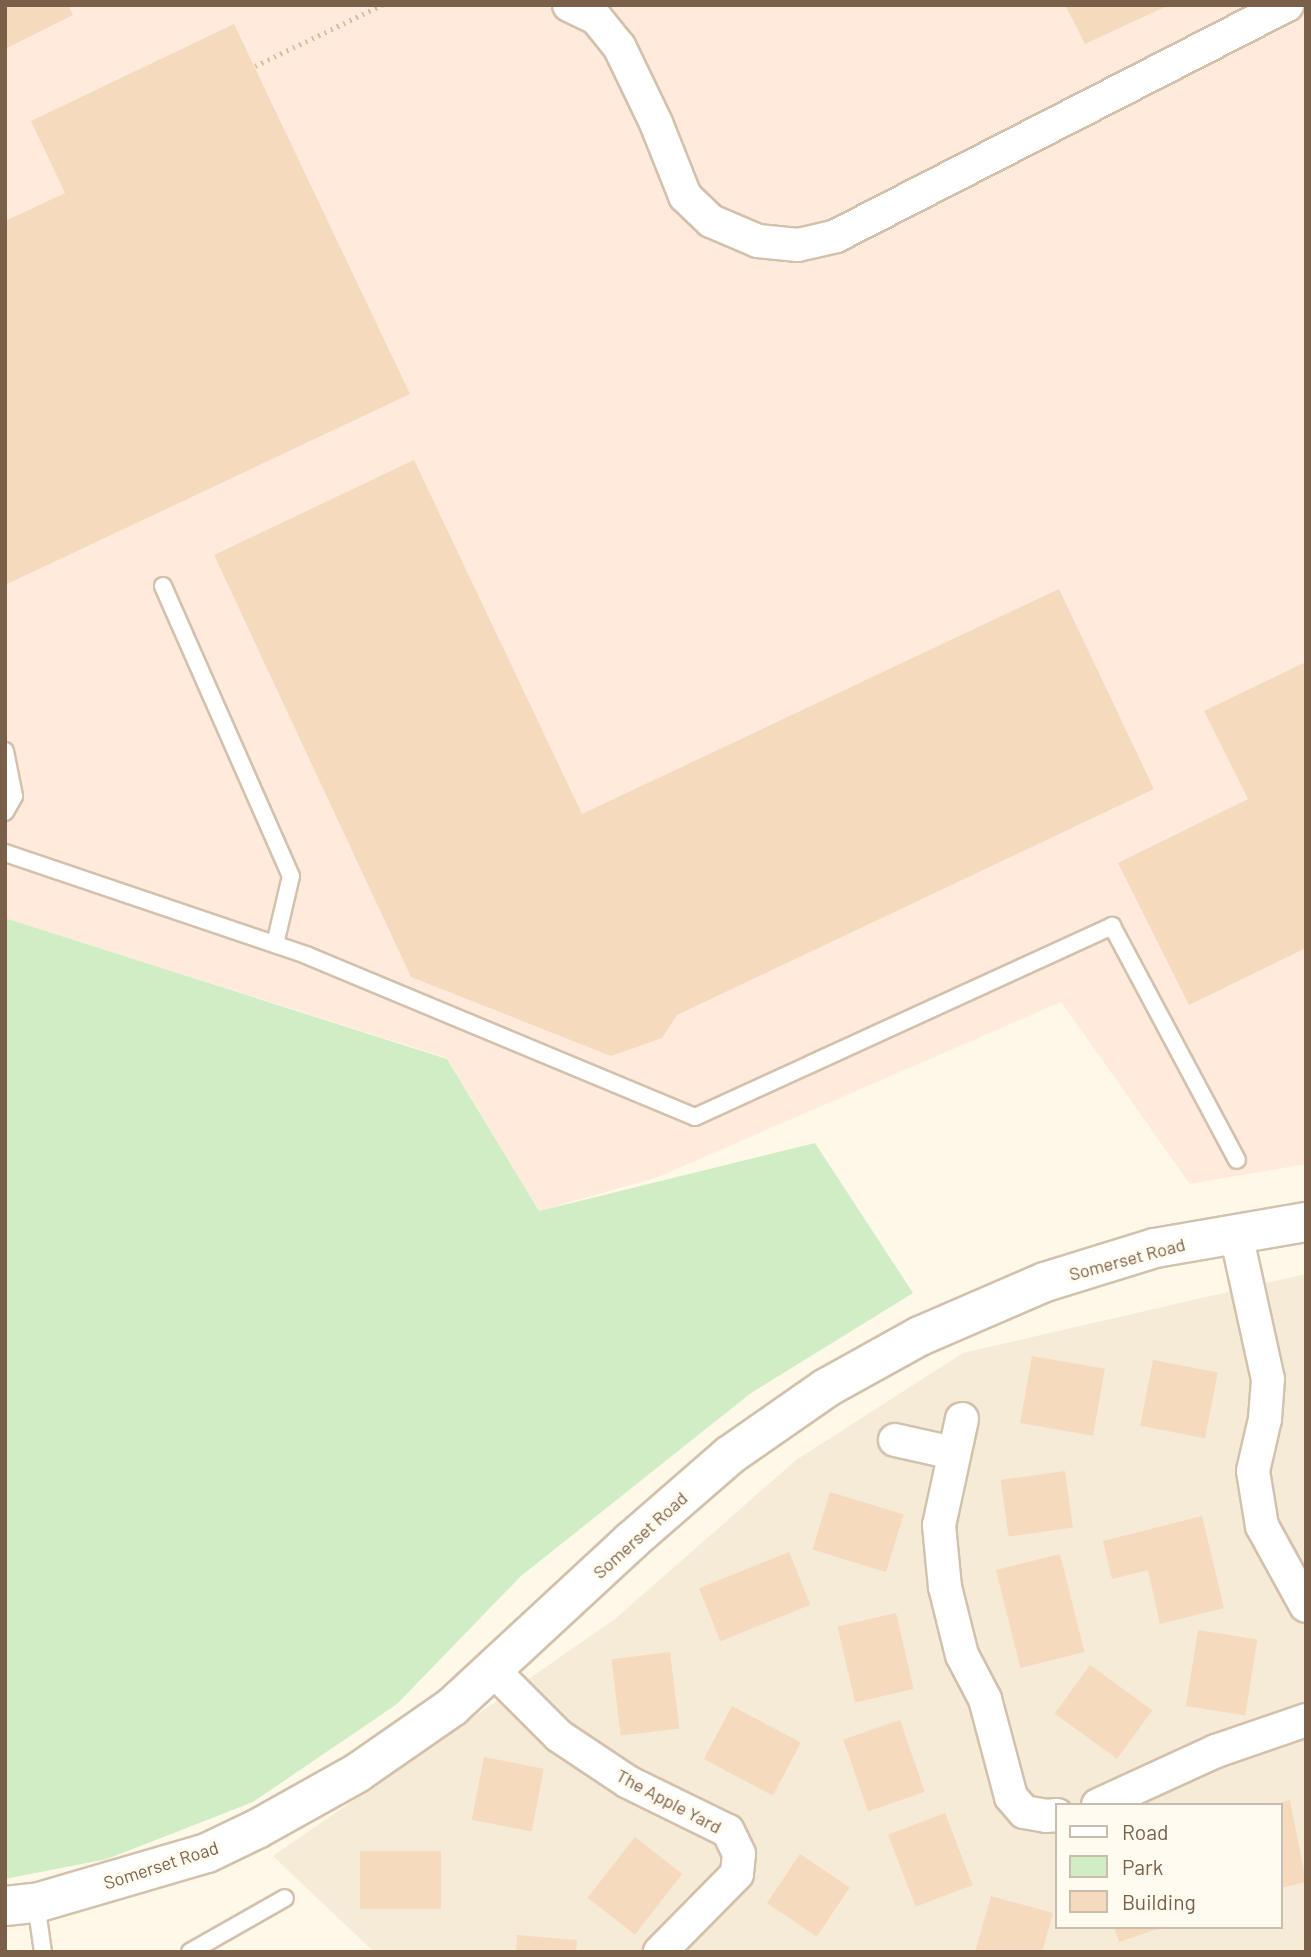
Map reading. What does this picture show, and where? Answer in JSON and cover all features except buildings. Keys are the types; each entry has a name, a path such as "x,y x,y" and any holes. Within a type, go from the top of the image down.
{"street":[{"path":"569,5 596,18 619,46 656,123 685,196 710,220 758,241 798,245 836,236 1218,43 1287,5"},
{"path":"1218,43 1257,5"},
{"name":"Somerset Road","path":"20,1905 207,1853 257,1829 356,1773 452,1707 631,1541 730,1455 826,1388 920,1336 1045,1282 1155,1248 1306,1222"},
{"path":"1237,1234 1268,1379 1265,1419 1253,1471 1262,1526 1306,1606"},
{"path":"962,1419 939,1525 945,1587 962,1655 985,1699 1011,1797 1024,1812 1056,1815"},
{"path":"895,1440 953,1453"},
{"name":"The Apple Yard","path":"493,1670 559,1736 628,1782 728,1831 739,1854 737,1874 660,1952"},
{"path":"1102,1803 1216,1751 1306,1720"}],"lane":[{"path":"163,586 291,876 275,944"},
{"path":"5,751 14,796 5,812"},
{"path":"5,853 275,944 695,1117 1112,926 1237,1160"},
{"path":"190,1952 285,1898"},
{"path":"20,1905 43,1952"}],"path":[{"path":"255,66 382,5"}],"shaded area":[{"path":"5,5 1306,5 1306,1164 1190,1184 1061,1002 658,1177 539,1211 447,1058 5,918"},
{"path":"1306,1274 1306,1952 374,1952 273,1856 615,1619 796,1460 963,1353"}],"green space":[{"path":"5,918 447,1059 539,1211 815,1143 913,1293 751,1393 521,1576 397,1704 253,1802 107,1859 5,1879"}]}
